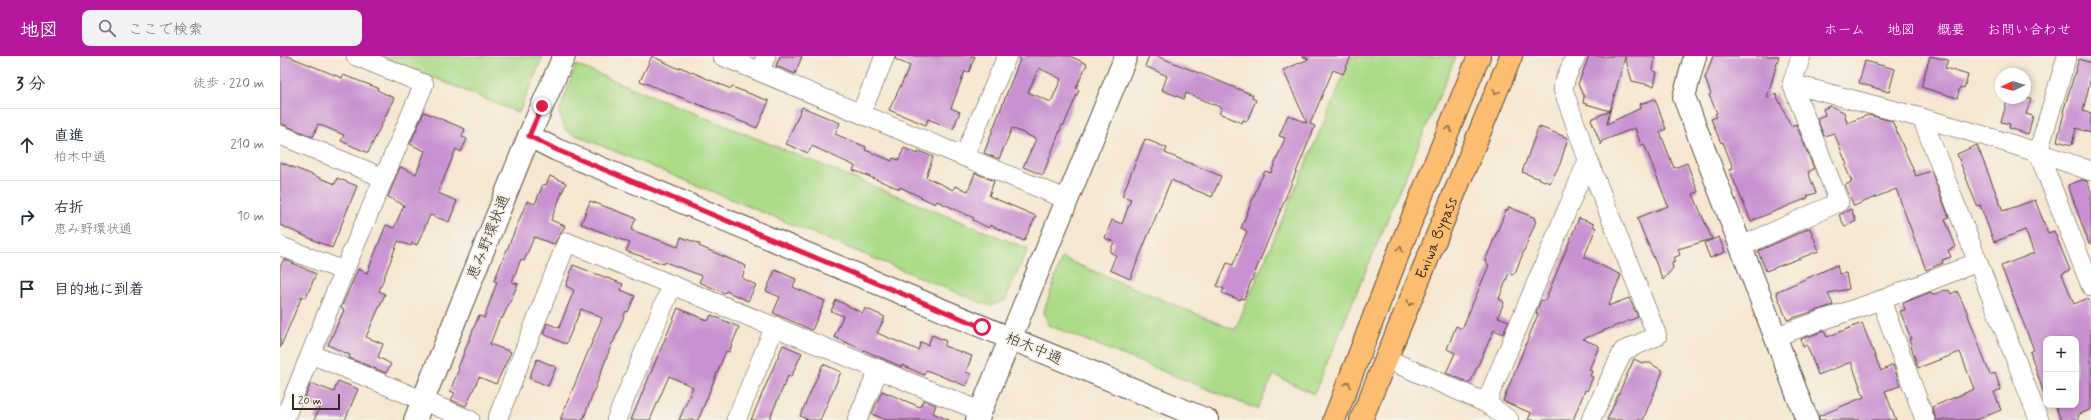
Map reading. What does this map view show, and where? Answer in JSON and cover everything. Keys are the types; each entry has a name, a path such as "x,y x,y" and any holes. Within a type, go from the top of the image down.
{"highway":[{"name":"Eniwa Bypass","path":"1334,420 1405,236 1479,56"},
{"name":"Eniwa Bypass","path":"1361,420 1511,56"}],"street":[{"path":"284,420 344,271 424,84 356,56"},
{"name":"恵み野環状通","path":"415,420 529,136 564,56"},
{"path":"722,56 763,63 862,113 1068,200"},
{"path":"862,113 885,56"},
{"path":"964,156 1007,56"},
{"path":"497,420 567,242 879,369 978,416 1126,56"},
{"path":"1576,56 1566,77 1563,89 1588,160 1657,336 1624,351 1591,420"},
{"path":"1695,56 1684,97 1807,420"},
{"path":"1740,246 1839,202 1792,84 1800,56"},
{"path":"2067,56 2038,152 2091,286"},
{"path":"1792,84 1922,118 2038,152 2091,171"},
{"path":"1922,118 2039,420"},
{"path":"280,135 384,178"},
{"name":"柏木中通","path":"529,136 557,150 1207,420"},
{"path":"1486,404 1588,160"},
{"path":"280,246 344,271"},
{"path":"1776,336 1881,300 1978,262"},
{"path":"616,420 672,285"},
{"path":"1881,300 1925,420"},
{"path":"736,420 775,326"},
{"path":"310,354 470,420"},
{"path":"1387,359 1486,404 1509,420"},
{"path":"857,420 879,369"}],"green space":[{"path":"382,56 543,56 519,113"},
{"path":"1352,56 1456,56 1314,394 1274,375 1257,409 1048,325 1044,311 1062,258 1235,330"},
{"path":"576,65 1028,249 1005,300 989,306 566,131 559,113"}],"building":[{"path":"280,56 288,56 342,78 343,75 378,88 377,90 394,98 368,153 341,141 344,135 318,124 313,137 280,123"},
{"path":"652,56 679,69 680,67 731,89 732,87 769,101 757,128 640,81"},
{"path":"780,56 802,56 795,74 776,66"},
{"path":"896,56 975,56 969,72 965,71 951,108 960,112 953,129 928,119 926,125 889,110 910,66 895,59"},
{"path":"1018,56 1070,56 1087,64 1076,88 1079,90 1064,125 1062,125 1043,175 1023,167 1036,139 1012,128 999,159 984,153 1020,59","holes":["1039,68 1061,79 1051,102 1028,92"]},
{"path":"1149,56 1157,56 1253,95 1252,98 1256,100 1247,121 1243,120 1242,123 1219,113 1222,108 1186,93 1184,99 1162,90 1167,76 1145,66"},
{"path":"1301,56 1351,56 1343,74 1333,70 1310,124 1315,126 1244,299 1241,298 1240,300 1222,293 1224,289 1217,286 1227,263 1233,265 1247,231 1241,228 1265,171 1271,173 1285,138 1279,136 1288,115 1307,123 1283,70 1309,59"},
{"path":"1589,56 1655,56 1653,71 1657,72 1654,86 1632,81 1625,57 1610,111 1583,103 1584,97 1578,84"},
{"path":"1713,56 1779,56 1767,98 1776,94 1791,126 1796,124 1814,169 1808,172 1816,193 1807,196 1808,198 1751,221 1729,169 1733,168 1723,142 1721,143 1711,119 1717,117 1715,114 1717,113 1709,95 1711,94 1705,78"},
{"path":"1930,56 1948,60 1945,68 1968,75 1964,88 1960,87 1957,98 1921,87"},
{"path":"2079,59 2091,63 2091,77 2083,111 2091,114 2091,133 2076,128 2072,145 2057,141 2063,112"},
{"path":"1865,61 1895,69 1889,92 1859,83"},
{"path":"1655,99 1666,129 1660,132 1674,168 1687,163 1698,192 1693,194 1712,239 1678,249 1680,255 1673,258 1675,262 1672,263 1673,268 1663,280 1637,218 1668,206 1644,144 1641,145 1635,128 1602,141 1601,145 1591,119 1610,111 1607,124 1641,108 1640,104"},
{"path":"2006,104 2029,104 2026,114 2033,116 2028,134 2009,128 2010,124 2001,122"},
{"path":"1830,106 1844,112 1847,123 1868,115 1892,121 1916,176 1931,171 1949,217 1945,219 1956,247 1948,250 1951,257 1942,260 1943,263 1926,270 1896,189 1854,206 1845,185 1852,182 1834,133 1824,136 1817,118 1825,115 1823,109"},
{"path":"802,107 840,123 835,134 866,147 865,150 892,161 893,158 899,160 904,148 918,154 919,151 933,157 926,177 953,190 955,186 968,191 975,173 994,181 989,196 1036,216 1024,241 990,225 989,228 973,220 974,218 937,201 935,204 900,187 900,189 853,170 855,166 812,146 808,153 786,144"},
{"path":"424,112 465,129 462,137 467,139 461,152 456,149 438,193 457,201 449,222 430,215 417,245 412,243 411,246 398,241 379,291 385,294 366,337 383,344 378,357 391,364 386,373 349,358 350,355 328,345 344,310 341,308 358,269 367,273 386,225 394,228 404,205 388,197 400,167 416,174 425,151 410,144"},
{"path":"1540,127 1568,138 1560,164 1550,183 1522,172 1538,128 1540,129"},
{"path":"1145,139 1167,148 1165,153 1221,176 1212,197 1171,180 1130,279 1110,270 1116,255 1110,252 1114,242 1105,238 1112,220 1122,224 1131,199 1122,196"},
{"path":"1977,145 2003,211 2035,200 2048,233 2054,231 2070,270 2062,274 2074,304 2088,298 2091,306 2091,409 2078,415 2079,420 2061,420 2056,408 2079,408 2079,336 2043,336 2043,391 2030,352 2034,350 2001,266 2034,253 2025,230 1994,242 1980,205 1977,206 1957,154"},
{"path":"280,162 335,184 337,178 357,186 332,248 280,225"},
{"path":"550,176 566,183 551,220 565,226 554,244 534,237 524,261 521,259 512,282 518,284 502,319 500,318 490,344 511,352 496,384 479,377 466,406 451,400 455,393 450,391 459,369 458,368 479,315 484,318 497,282 494,281 527,201 535,204 543,184 546,185"},
{"path":"2082,180 2087,181 2091,191 2091,244 2089,244 2068,185"},
{"path":"590,201 636,218 631,230 678,247 681,237 700,244 699,246 746,266 742,278 756,285 748,301 726,291 725,293 699,282 702,276 665,262 664,264 626,251 630,243 581,224"},
{"path":"1509,207 1535,218 1534,220 1536,221 1515,273 1512,275 1509,273 1499,299 1504,302 1498,317 1509,321 1503,334 1494,330 1470,383 1446,373 1455,353 1447,349 1456,326 1462,329 1489,265 1485,261 1506,210 1508,210"},
{"path":"1851,209 1856,221 1845,227 1839,215"},
{"path":"1579,218 1594,224 1593,226 1596,228 1584,257 1621,275 1608,306 1629,298 1638,317 1583,339 1599,346 1589,370 1592,371 1590,376 1593,377 1587,391 1585,390 1573,420 1528,420 1531,413 1503,401 1538,314 1536,313 1541,300 1545,301"},
{"path":"1810,228 1819,251 1766,271 1758,251"},
{"path":"1719,237 1725,252 1710,258 1704,243"},
{"path":"284,259 316,274 306,298 302,296 280,348 280,267"},
{"path":"573,265 623,284 621,290 635,296 628,312 626,311 612,343 583,420 560,420 602,318 581,309 566,344 543,334 547,323 559,328 574,290 566,286"},
{"path":"1837,265 1839,274 1846,273 1849,289 1828,293 1833,305 1787,320 1776,292"},
{"path":"775,270 796,279 793,287 825,301 812,330 773,313 780,297 766,291"},
{"path":"1949,290 1951,294 1957,291 1965,307 1990,375 1995,373 2001,390 1994,392 2001,410 1976,420 1936,420 1932,407 1974,389 1960,352 1918,368 1909,339 1911,339 1900,311 1905,310 1903,303 1931,292 1932,295"},
{"path":"836,300 863,313 865,308 885,317 877,333 918,350 921,342 928,345 932,335 946,341 944,346 972,356 966,372 971,374 966,386 926,370 924,375 902,365 902,367 834,337 843,316 831,311"},
{"path":"678,308 708,321 711,315 739,327 729,352 726,351 698,420 679,420 693,387 669,376 650,420 631,420"},
{"path":"1862,323 1881,371 1893,365 1897,376 1900,386 1885,391 1896,420 1819,420 1819,416 1864,397 1851,362 1818,375 1807,345 1803,347 1801,339 1824,331 1827,337"},
{"path":"783,345 802,353 791,377 788,376 769,420 751,420"},
{"path":"537,359 556,367 548,386 529,378"},
{"path":"1634,359 1642,363 1650,363 1663,371 1643,420 1607,420"},
{"path":"823,364 841,372 820,420 809,420 800,416"},
{"path":"338,381 358,389 345,420 314,420 321,406 304,400 311,383 334,392"},
{"path":"882,391 920,407 923,400 936,405 933,413 949,420 886,420 872,414"}],"route":[{"path":"542,106 529,136 557,150 982,327"}]}
